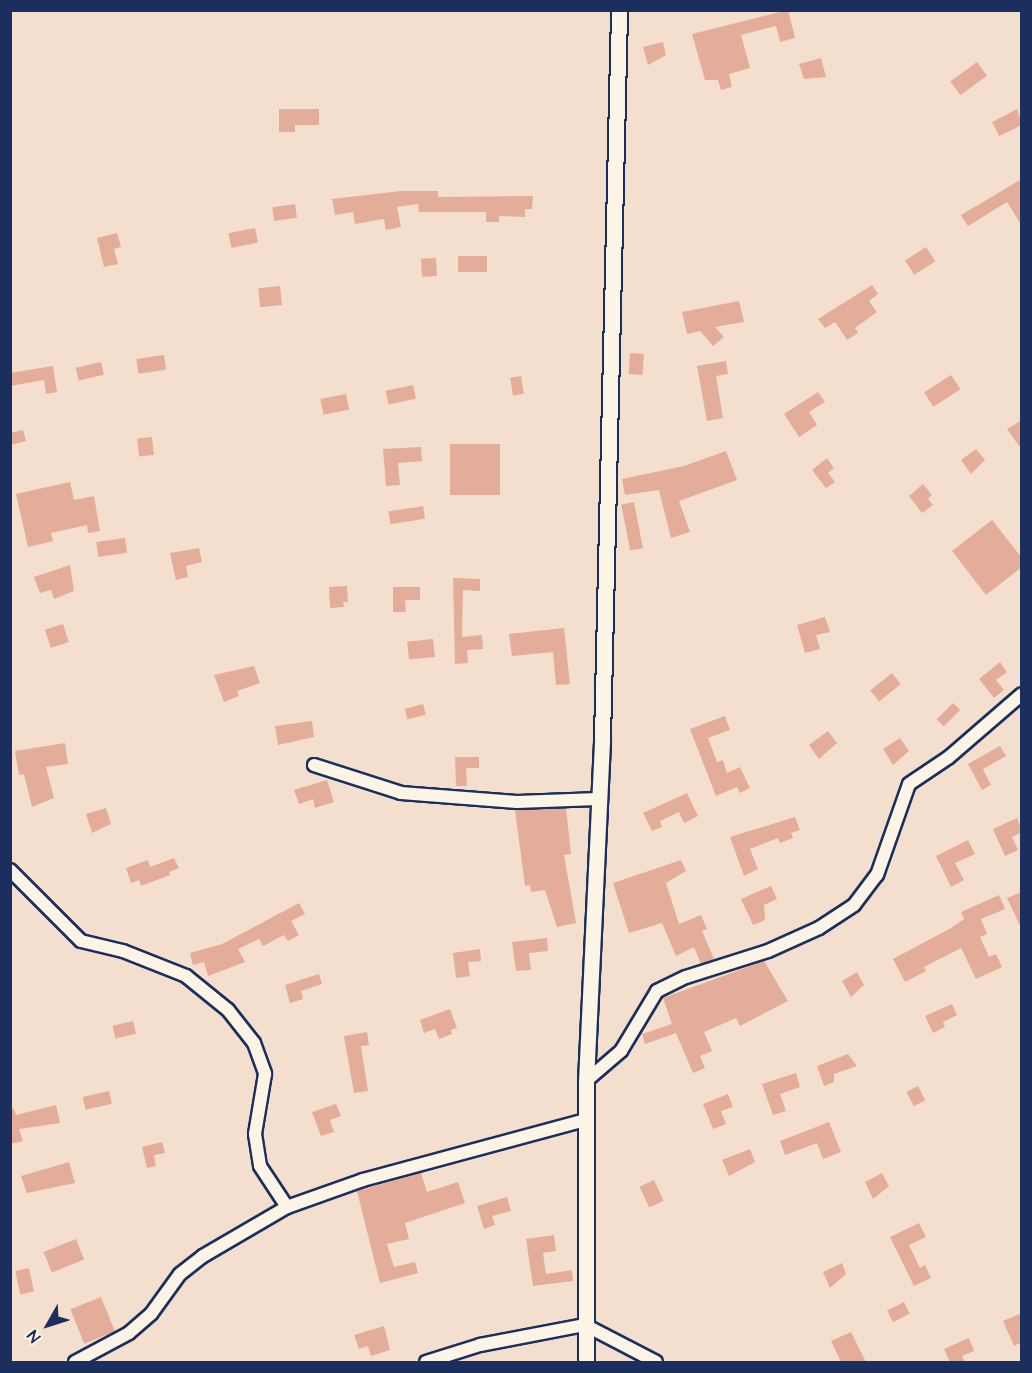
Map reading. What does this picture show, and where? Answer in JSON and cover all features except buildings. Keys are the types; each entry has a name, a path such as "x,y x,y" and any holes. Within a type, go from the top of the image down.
{"street":[{"path":"586,1362 586,1081 598,800 619,10"},
{"path":"586,1081 621,1052 657,991 686,977 752,958 819,928 854,905 878,875 909,784 949,757 1022,694"},
{"path":"314,765 401,793 517,802 598,800"},
{"path":"10,870 81,941 123,951 186,976 228,1010 254,1043 265,1074 255,1134 260,1166 286,1207"},
{"path":"75,1362 129,1333 151,1314 180,1274 203,1256 286,1207 363,1180 586,1120"},
{"path":"426,1362 480,1345 585,1325 656,1362"}]}
